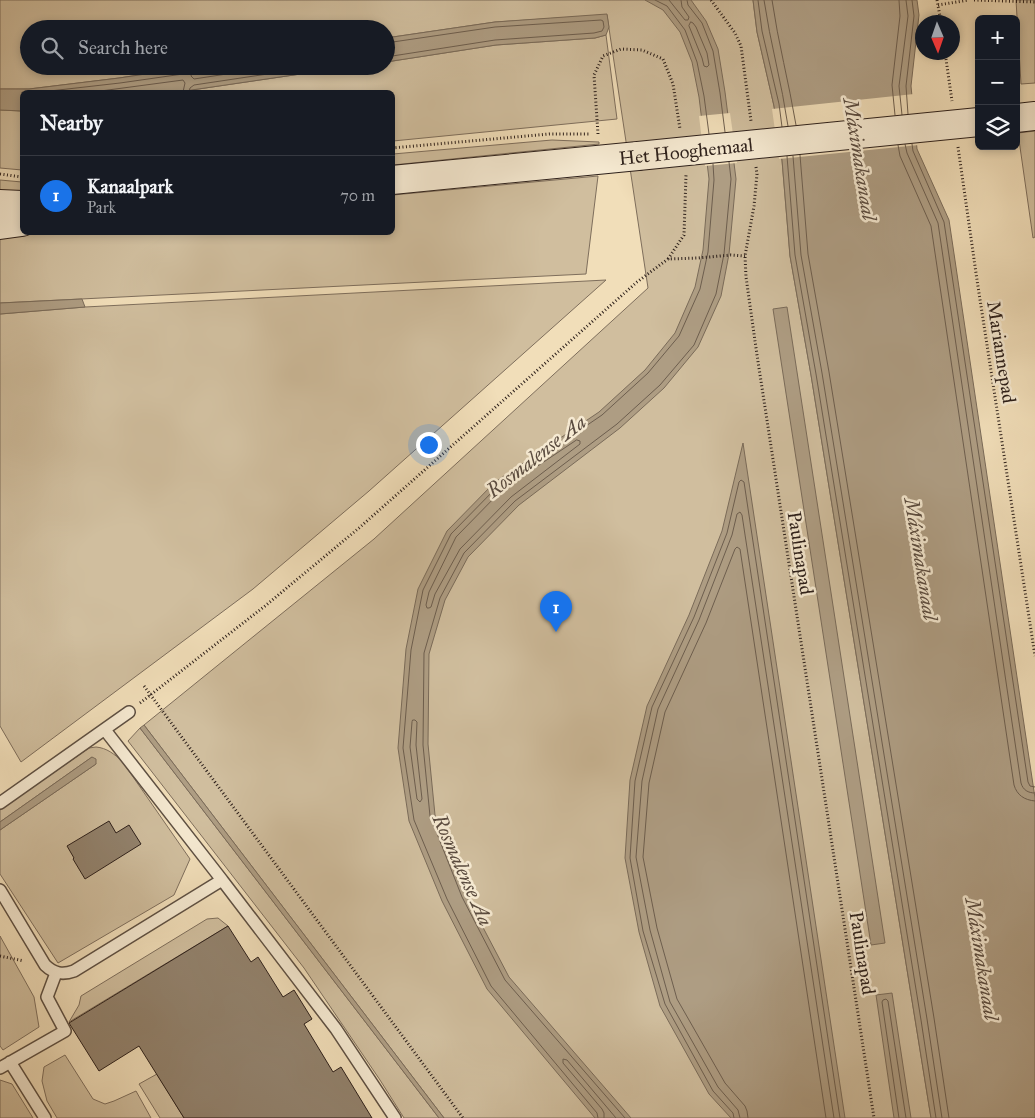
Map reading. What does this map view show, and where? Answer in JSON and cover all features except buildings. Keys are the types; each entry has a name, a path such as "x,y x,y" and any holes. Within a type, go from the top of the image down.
{"street":[{"name":"Het Hooghemaal","path":"395,180 975,122"},
{"path":"0,204 20,205"},
{"path":"0,225 20,222"}],"lane":[{"path":"0,803 129,712"},
{"path":"105,730 336,1029 395,1118"},
{"path":"0,890 45,965 56,973 68,973 222,880"},
{"path":"0,1068 65,1031 47,997 56,973"},
{"path":"10,1062 45,1118"}],"path":[{"path":"711,0 735,33 741,46 751,125"},
{"path":"939,15 938,2 969,0"},
{"path":"974,0 1035,2"},
{"path":"946,60 952,102"},
{"path":"594,75 598,134"},
{"name":"Het Hooghemaal","path":"395,148 549,134 607,134"},
{"name":"Mariannepad","path":"958,142 980,299 1035,656"},
{"name":"Paulinapad","path":"756,164 754,206 745,256 746,277 874,1118"},
{"path":"0,174 20,176"},
{"path":"129,712 264,606 358,528 637,282 668,259 731,255 745,256"},
{"path":"144,686 463,1118"}],"shaded area":[{"path":"0,0 753,0 757,32 774,106 782,160 790,256 811,375 931,1118 444,1118 144,725 374,539 648,288 607,15 495,22 395,37 395,20 20,20 20,75 139,75 29,89 0,89"},
{"path":"1016,0 1035,0 1035,83 1021,84 1020,15 1017,15"},
{"path":"606,35 617,119 395,141 395,90 192,90 294,75 395,75 395,61 496,45 595,38"},
{"path":"0,110 20,111 20,170 0,168"},
{"path":"1035,131 1035,237 1033,238 1020,147 1020,133"},
{"path":"552,140 599,142 599,144 395,165 395,154"},
{"path":"598,176 586,274 0,303 0,232 20,232 20,235 395,235 395,195"},
{"path":"0,180 20,182 20,198 0,198"},
{"path":"606,280 369,491 253,589 21,762 0,726 0,314 85,307"},
{"path":"140,728 439,1118 404,1118 304,968 128,741"},
{"path":"96,747 107,750 122,761 190,859 174,895 58,963 0,874 0,830 96,764 92,757 0,822 0,810 89,748"},
{"path":"218,918 228,926 69,1022 79,1005 81,996 207,919"},
{"path":"0,936 34,997 39,1027 3,1050 0,1046"},
{"path":"65,1055 93,1099 105,1104 136,1091 151,1118 57,1118 47,1101 42,1081 44,1067"},
{"path":"157,1074 184,1118 160,1118 139,1084"},
{"path":"0,1080 12,1084 33,1118 0,1118"}],"water":[{"name":"Rosmalense Aa","path":"645,0 691,0 706,21 718,49 736,179 729,254 721,296 698,347 664,388 620,428 519,505 468,557 445,600 429,654 428,744 435,815 466,895 509,977 631,1118 595,1118 487,989 442,901 409,821 398,748 406,649 418,589 447,531 495,482 599,412 645,370 675,333 695,287 703,250 709,179 699,97 692,62 680,32 663,10"},
{"name":"Máximakanaal","path":"753,0 917,0 919,15 915,15 915,50 911,86 917,149 949,220 1035,798 1035,1118 931,1118 811,375 790,256 782,160 774,106 757,32"},
{"path":"607,14 609,27 606,35 595,38 496,45 395,61 395,37 495,22"},
{"path":"139,75 294,75 192,90 20,90 20,111 0,110 0,89 29,89"},
{"path":"82,299 85,307 0,314 0,303"},
{"path":"787,307 885,943 871,945 773,309"},
{"path":"743,443 845,1118 731,1118 709,1094 660,1006 639,932 625,858 630,780 647,706 689,615 722,531"},
{"path":"144,725 444,1118 439,1118 140,728"},
{"path":"92,757 96,759 96,764 0,830 0,822"},
{"path":"892,993 911,1118 894,1118 876,995"}],"pier":[{"path":"914,94 919,145 779,159 772,109"},
{"path":"730,113 737,163 705,166 699,116"}],"place":[{"name":"Kanaalpark","path":"556,632"}]}
